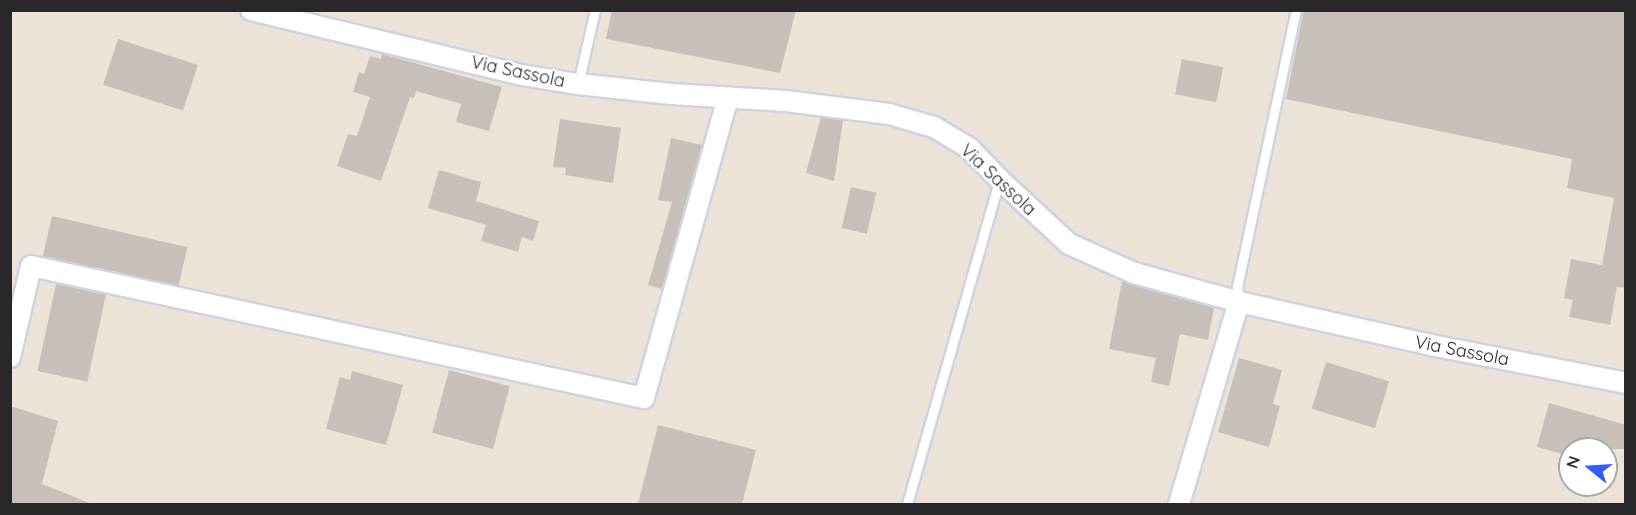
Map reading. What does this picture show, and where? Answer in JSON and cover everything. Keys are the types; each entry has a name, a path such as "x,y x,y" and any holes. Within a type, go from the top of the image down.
{"street":[{"name":"Via Sassola","path":"251,10 522,75 578,84 846,107 889,114 934,127 969,148 1069,244 1134,273 1239,302 1431,345 1626,383"},
{"path":"10,357 31,266 644,398 728,98"},
{"path":"1179,504 1239,302"}],"lane":[{"path":"578,84 594,10"},
{"path":"1239,302 1238,287 1296,10"},
{"path":"907,504 1000,180"}],"building":[{"path":"612,10 796,10 780,73 606,39"},
{"path":"1304,10 1626,10 1626,288 1617,287 1610,325 1569,317 1573,300 1564,298 1571,259 1602,265 1614,198 1567,188 1572,159 1286,99"},
{"path":"118,39 198,65 183,111 103,85"},
{"path":"382,54 502,87 489,131 456,122 461,104 416,91 414,98 410,97 381,181 337,166 348,134 357,136 370,97 353,92 359,72 364,74 370,56 381,59"},
{"path":"1182,59 1223,67 1216,102 1175,94"},
{"path":"821,117 843,120 834,181 806,173"},
{"path":"560,119 621,128 613,183 565,175 566,168 553,167"},
{"path":"671,138 702,145 662,289 648,285 672,202 658,200"},
{"path":"439,170 481,182 476,201 539,221 533,241 522,237 518,252 481,241 486,225 428,208"},
{"path":"851,187 876,193 867,234 842,228"},
{"path":"52,216 187,247 178,287 43,256"},
{"path":"1122,281 1214,308 1208,340 1180,334 1169,386 1151,382 1156,358 1109,349"},
{"path":"56,284 106,295 87,382 37,371"},
{"path":"1239,358 1282,370 1273,404 1280,406 1269,447 1218,432"},
{"path":"1326,362 1389,381 1375,428 1312,409"},
{"path":"449,370 510,386 493,449 432,433"},
{"path":"352,371 403,385 386,445 326,429 340,377 350,380"},
{"path":"1549,403 1626,425 1626,449 1618,449 1618,437 1558,437 1558,453 1537,447"},
{"path":"10,406 58,421 42,484 92,504 10,504"},
{"path":"658,425 756,450 742,504 638,504"}]}
